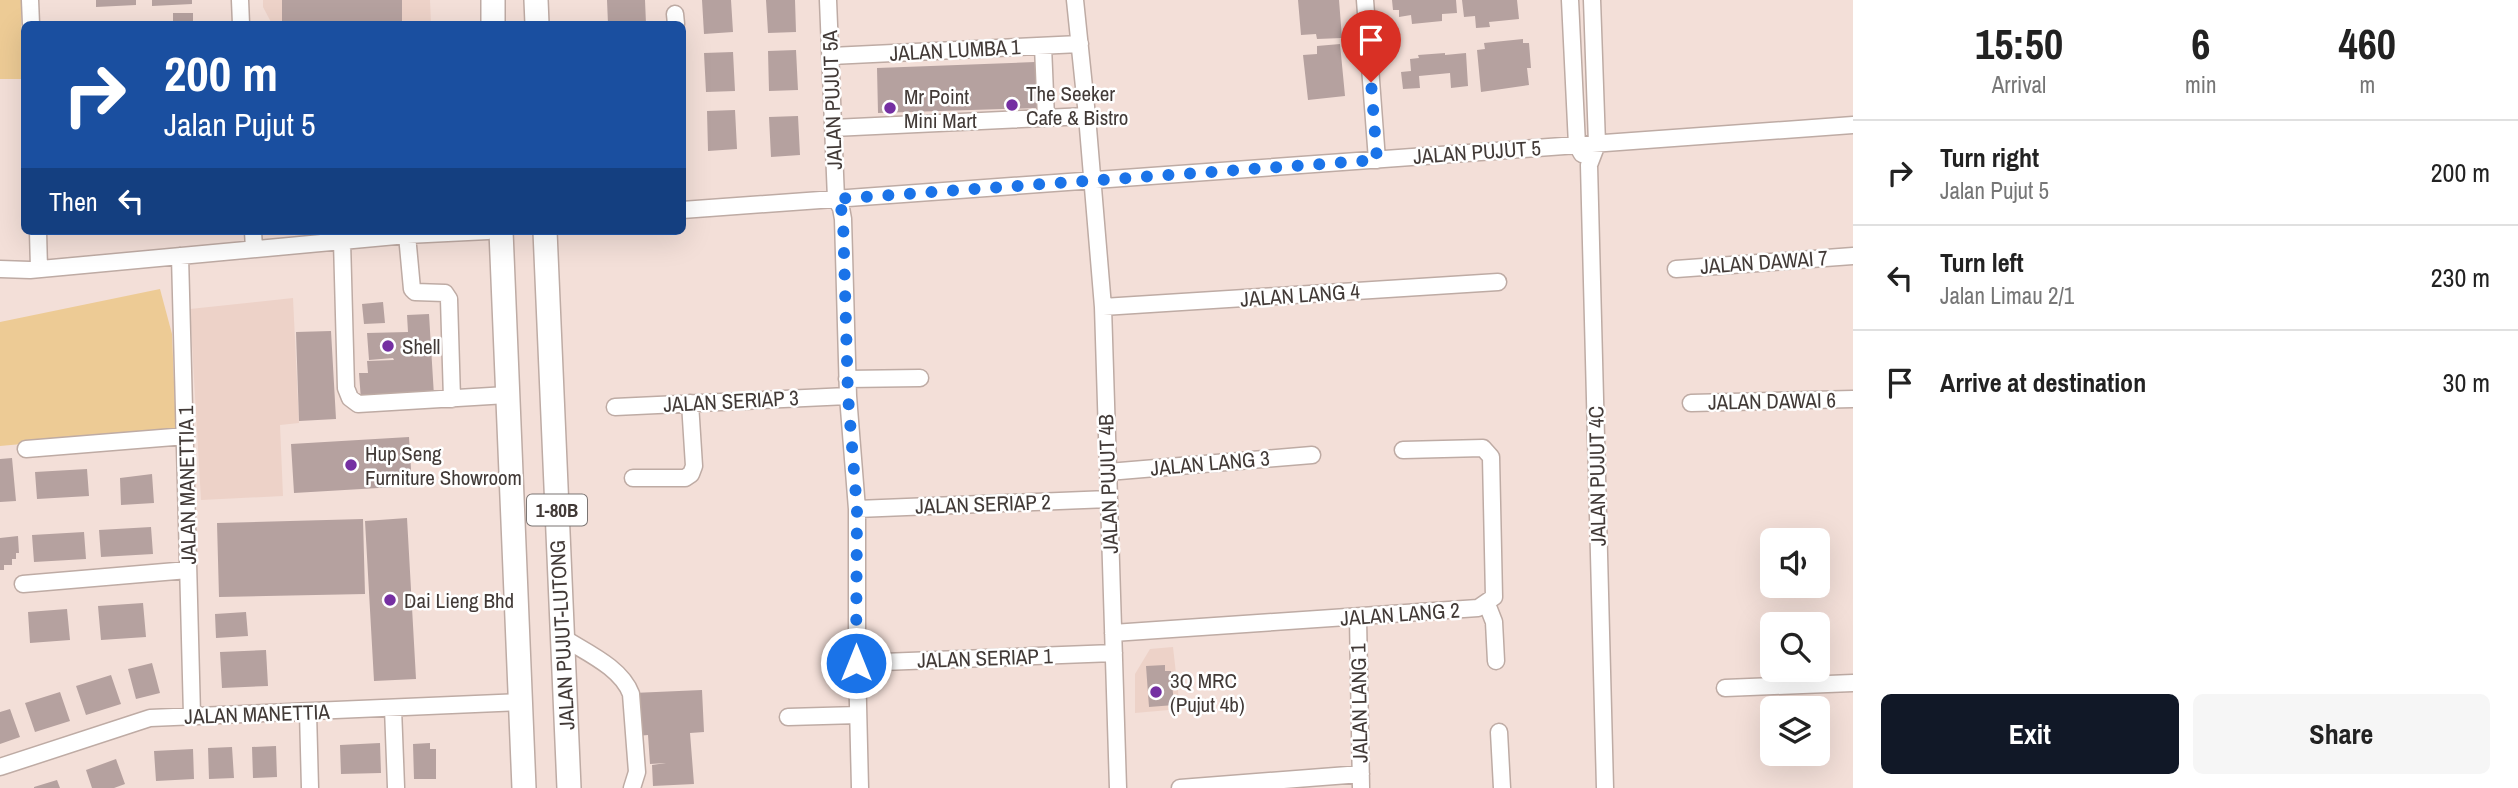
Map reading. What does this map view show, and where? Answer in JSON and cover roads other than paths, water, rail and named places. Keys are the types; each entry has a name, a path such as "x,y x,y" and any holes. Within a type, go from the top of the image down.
{"highway":[{"path":"493,0 494,21"},
{"path":"536,0 537,21"},
{"name":"JALAN PUJUT-LUTONG","path":"501,235 524,788"},
{"name":"JALAN PUJUT-LUTONG","path":"545,235 569,788"}],"street":[{"path":"30,0 31,21"},
{"path":"240,0 242,21"},
{"name":"JALAN PUJUT 5A","path":"828,0 836,199 843,219 848,388 857,509 856,663 860,788"},
{"name":"JALAN PUJUT 4B","path":"1075,0 1103,307 1118,788"},
{"path":"1365,0 1377,160"},
{"path":"1570,0 1577,145 1589,165"},
{"path":"1589,165 1597,144 1592,0"},
{"name":"JALAN LUMBA 1","path":"831,56 1080,44"},
{"path":"1043,46 1046,118"},
{"path":"833,128 1087,116"},
{"name":"JALAN PUJUT 5","path":"686,210 1853,125"},
{"name":"JALAN PUJUT 4C","path":"1589,165 1605,788"},
{"path":"38,235 39,269"},
{"path":"253,235 254,249"},
{"path":"0,269 39,269 407,235 412,289 415,292 445,293 449,299 452,399"},
{"path":"342,241 346,388 350,398 358,404 507,395"},
{"name":"JALAN MANETTIA 1","path":"180,256 191,715"},
{"name":"JALAN DAWAI 7","path":"1676,269 1853,256"},
{"name":"JALAN LANG 4","path":"1103,307 1498,282"},
{"name":"JALAN SERIAP 3","path":"615,407 690,403 848,388 920,378"},
{"name":"JALAN DAWAI 6","path":"1691,403 1853,399"},
{"path":"633,478 685,478 691,474 694,466 690,403"},
{"path":"26,449 186,436"},
{"name":"JALAN LANG 2","path":"1113,633 1478,608 1487,604 1494,597 1491,457 1488,451 1483,448 1403,450"},
{"name":"JALAN LANG 3","path":"1108,471 1312,455"},
{"name":"JALAN SERIAP 2","path":"857,509 1109,499"},
{"path":"23,584 188,570"},
{"path":"1487,604 1494,622 1496,661"},
{"name":"JALAN LANG 1","path":"1358,617 1361,781"},
{"path":"562,637 620,676 628,685 637,772 632,788"},
{"name":"JALAN SERIAP 1","path":"856,663 1114,653"},
{"path":"1725,688 1853,683"},
{"name":"JALAN MANETTIA","path":"0,767 150,718 521,702"},
{"path":"393,708 396,787"},
{"path":"308,712 310,788"},
{"path":"788,716 858,715"},
{"path":"1499,732 1502,788"},
{"path":"1180,788 1361,781"}],"place":[{"name":"The Seeker Cafe & Bistro","path":"1012,105"},
{"name":"Mr Point Mini Mart","path":"890,108"},
{"name":"Shell","path":"388,346"},
{"name":"Hup Seng Furniture Showroom","path":"351,465"},
{"name":"Dai Lieng Bhd","path":"390,600"},
{"name":"3Q MRC (Pujut 4b)","path":"1156,692"}]}
